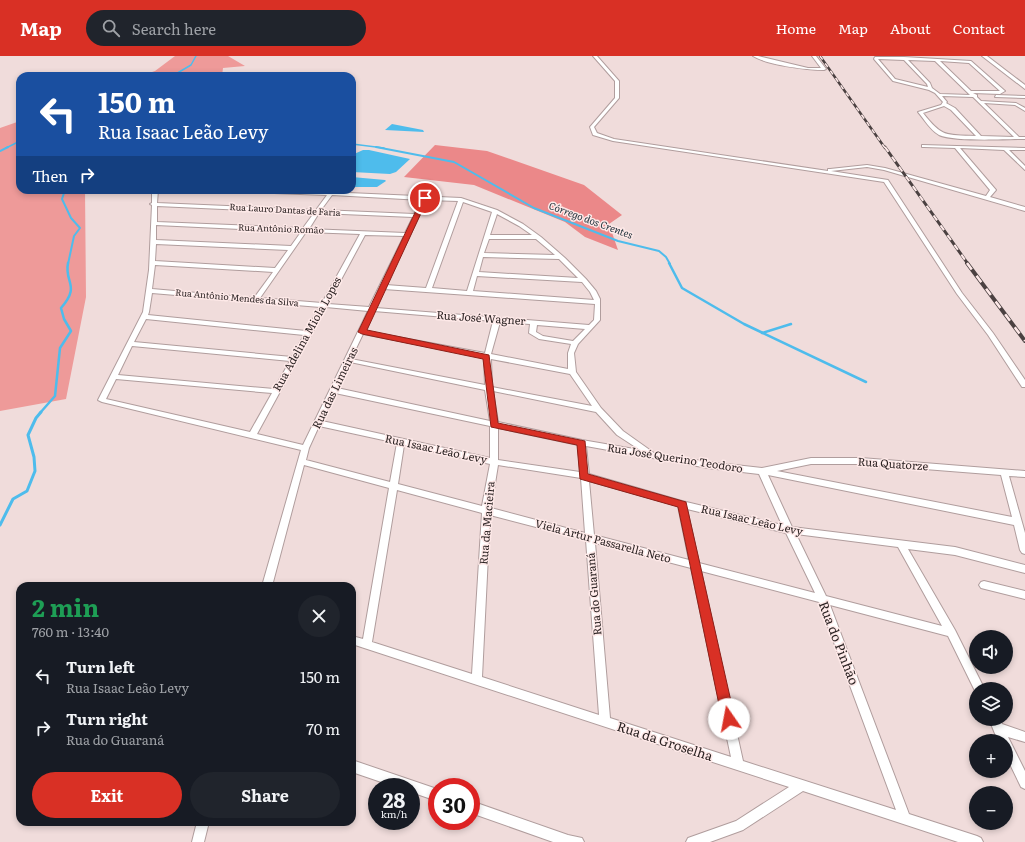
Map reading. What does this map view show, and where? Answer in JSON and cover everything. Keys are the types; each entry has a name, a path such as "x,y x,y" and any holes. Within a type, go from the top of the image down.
{"street":[{"path":"595,56 617,80 617,98 592,127 596,134 613,140 886,181 960,294 1025,385"},
{"path":"755,56 762,59 808,69 824,69 814,56"},
{"path":"984,56 1025,87"},
{"path":"976,97 1000,93 1003,91 970,62 904,58 875,58 894,80 930,89 940,96 945,102 944,104 953,109 979,136"},
{"path":"904,58 929,84 930,89"},
{"path":"936,60 1018,138"},
{"path":"940,96 998,98 1024,101"},
{"path":"976,97 1016,104 1025,110"},
{"path":"998,98 1025,97"},
{"path":"1016,104 1024,101"},
{"path":"944,104 939,108 920,112 941,134 948,136 1025,138"},
{"path":"924,146 1025,149"},
{"path":"956,147 993,190 987,198"},
{"path":"1005,148 1025,169"},
{"path":"821,171 867,166 885,168 1025,209"},
{"path":"154,194 152,263 144,317 102,400 306,448"},
{"path":"256,300 330,194 461,200 495,211 522,225 560,257 594,291 598,302 597,320 575,343 571,353 572,372 598,410 620,433 653,455"},
{"name":"Rua das Limeiras","path":"269,582 306,448 384,287 425,198"},
{"path":"428,290 461,200"},
{"name":"Rua Lauro Dantas de Faria","path":"153,204 417,216"},
{"path":"469,293 495,211"},
{"name":"Rua Antônio Romão","path":"153,223 408,235"},
{"name":"Rua Adelina Miola Lopes","path":"252,436 364,232"},
{"path":"486,237 538,238"},
{"path":"153,242 292,248"},
{"path":"480,255 560,257"},
{"path":"152,263 277,270"},
{"path":"475,274 584,280"},
{"path":"384,287 598,302"},
{"name":"Rua Antônio Mendes da Silva","path":"149,291 373,309"},
{"name":"Rua José Wagner","path":"373,309 497,320 590,326"},
{"path":"144,317 308,332"},
{"name":"Rua da Macieira","path":"477,680 486,510 494,462 494,425 489,389 487,357 497,320"},
{"path":"534,322 532,334 541,338 575,343"},
{"path":"362,332 572,372"},
{"path":"130,344 294,359"},
{"path":"348,360 598,410"},
{"path":"114,377 276,391"},
{"name":"Rua José Querino Teodoro","path":"334,390 582,443 708,465 762,471 1018,522"},
{"name":"Rua Isaac Leão Levy","path":"317,423 494,462 584,476 682,504 789,530 955,551 1025,569"},
{"path":"367,644 401,441"},
{"name":"Rua do Guaraná","path":"582,443 605,722"},
{"name":"Rua Quatorze","path":"762,471 811,461 861,461 1025,474"},
{"name":"Viela Artur Passarella Neto","path":"302,462 951,633"},
{"name":"Rua do Pinhão","path":"762,471 823,599 905,819"},
{"path":"1004,472 1025,550"},
{"path":"682,504 738,765"},
{"path":"901,544 951,633 976,682"},
{"path":"984,585 1025,595"},
{"name":"Rua da Groselha","path":"356,641 977,842"},
{"path":"1000,726 1025,737"},
{"path":"1013,758 1025,783"},
{"path":"356,767 428,792"},
{"path":"692,842 739,826 802,785"},
{"path":"480,810 568,841 578,842"},
{"path":"198,842 202,826"}],"shaded area":[{"path":"175,56 228,56 245,66 223,68 222,72 152,72"},
{"path":"16,122 16,194 85,194 86,297 66,399 0,411 0,128"},
{"path":"435,145 487,151 584,185 622,215 609,224 618,250 585,237 565,222 474,185 404,177"}],"water":[{"path":"392,124 423,130 424,132 385,130"},
{"path":"363,150 369,150 410,159 396,172 390,174 356,172 356,153"},
{"path":"356,177 386,181 377,187 356,187"}],"waterway":[{"path":"179,72 191,65 196,56"},
{"path":"0,151 16,143"},
{"name":"Córrego dos Crentes","path":"356,144 376,147"},
{"name":"Córrego dos Crentes","path":"376,147 384,148"},
{"name":"Córrego dos Crentes","path":"376,147 454,162 534,208 618,241 659,251 666,257 670,264"},
{"path":"64,194 62,199 71,218 80,228 74,236 68,264"},
{"path":"40,413 55,396 60,348 71,331 64,319 61,308 67,300 71,289 67,270 68,263"},
{"name":"Córrego dos Crentes","path":"669,263 682,288 744,324 763,333"},
{"path":"763,333 791,324"},
{"name":"Córrego dos Crentes","path":"763,333 866,382"},
{"path":"0,525 13,499 27,491 35,471 34,457 28,435 36,418 41,412"}],"railway":[{"path":"820,56 885,148"},
{"path":"885,147 968,264"},
{"path":"967,263 1025,341"}],"route":[{"path":"425,198 388,280 362,332 487,357 488,383 494,425 582,443 584,476 682,504 729,719"}]}
